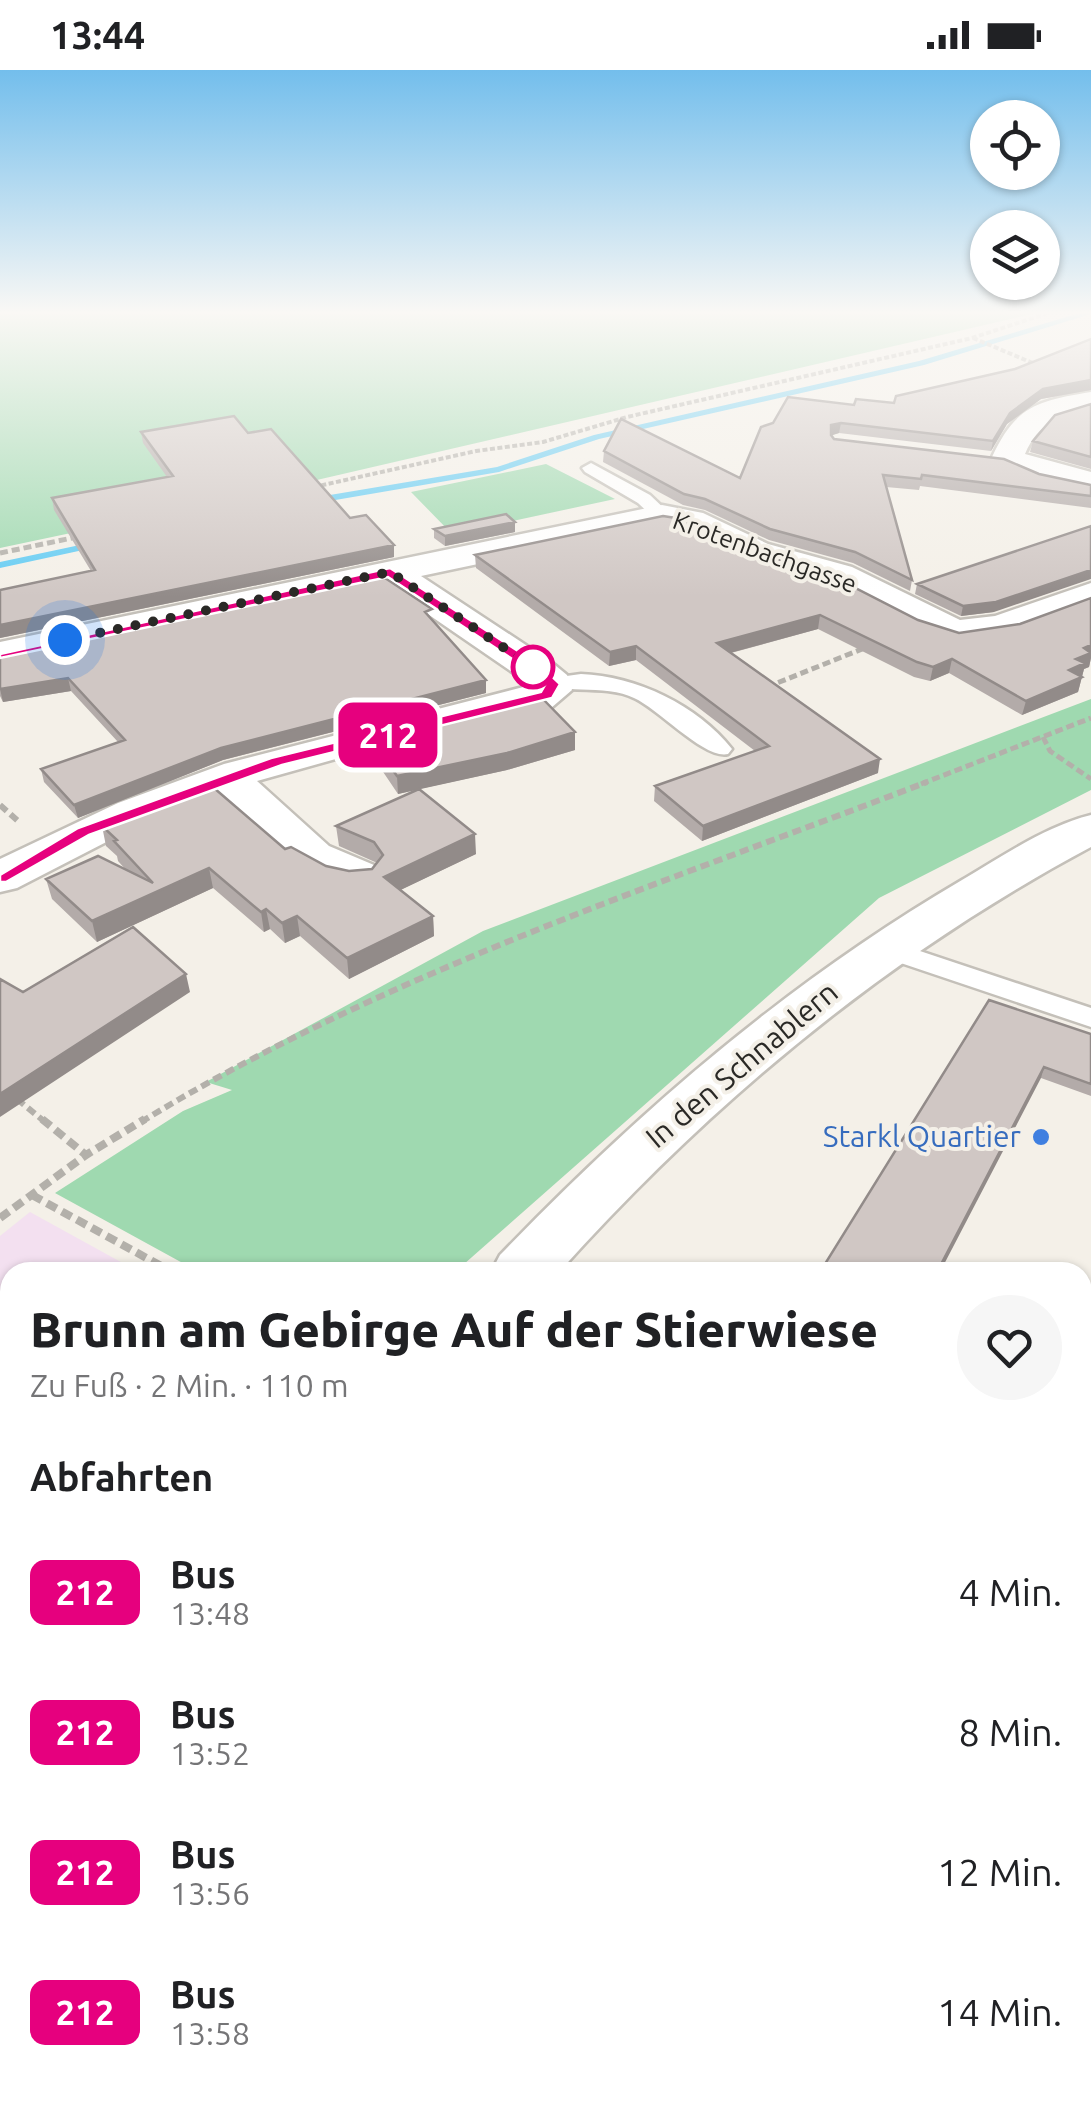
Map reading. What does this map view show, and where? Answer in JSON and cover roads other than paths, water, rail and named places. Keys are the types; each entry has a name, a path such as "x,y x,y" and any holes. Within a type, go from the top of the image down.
{"street":[{"path":"1066,407 1026,421 1002,462 1069,474 1091,484"},
{"name":"Krotenbachgasse","path":"0,654 662,515 691,520 754,552 838,575 957,632 986,631 1091,594"},
{"path":"0,878 84,832 226,778 277,761 546,695 553,684 536,669 390,572"},
{"path":"226,778 313,856 357,875"},
{"name":"In den Schnablern","path":"531,1262 580,1208 797,1011 974,892 1091,829"}],"lane":[{"name":"Krotenbachgasse","path":"592,468 644,499 662,515"},
{"path":"553,684 600,678 622,682 720,749"},
{"path":"888,949 1091,1018"}],"waterway":[{"path":"312,501 499,469 597,437 729,407"},
{"path":"0,565 94,545"}],"place":[{"name":"Starkl Quartier","path":"1041,1137"}]}
